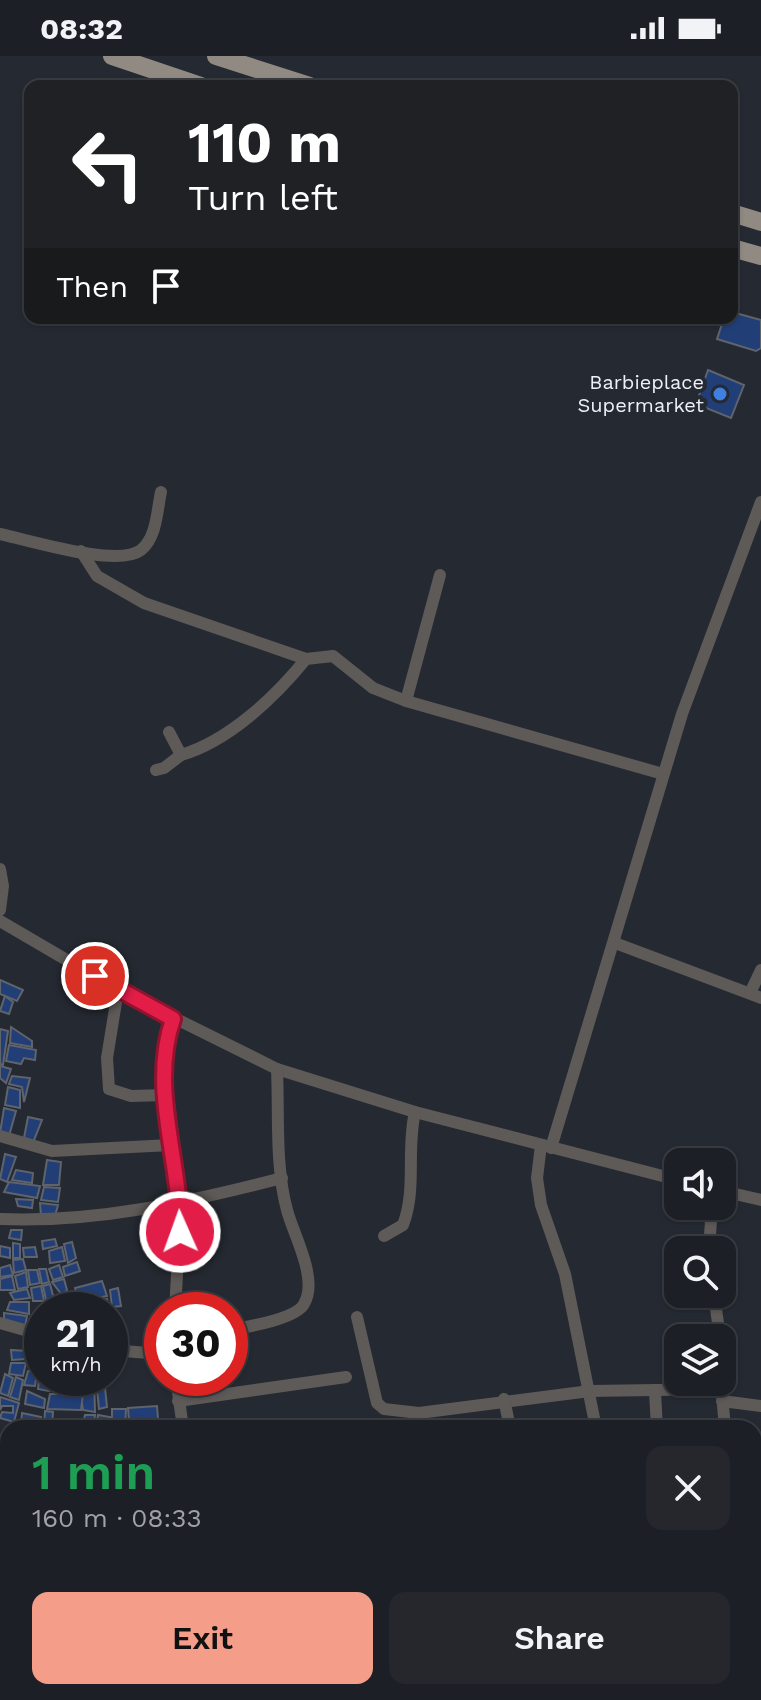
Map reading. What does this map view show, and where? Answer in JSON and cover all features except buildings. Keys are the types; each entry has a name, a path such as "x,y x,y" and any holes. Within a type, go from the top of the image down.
{"main road":[{"path":"112,56 183,80"},
{"path":"216,56 291,80"},
{"path":"738,215 761,222"},
{"path":"738,250 761,256"}],"street":[{"path":"0,534 81,551 130,556 142,549 151,537 161,492"},
{"path":"595,1420 565,1274 541,1205 537,1178 615,943 682,714 761,502"},
{"path":"81,551 97,576 144,603 306,659 333,656 373,688 406,701 663,774"},
{"path":"406,701 440,575"},
{"path":"156,770 227,732 288,680 306,659"},
{"path":"169,732 181,755"},
{"path":"0,869 3,886 0,910"},
{"path":"0,921 118,990 277,1069 415,1112 664,1176"},
{"path":"615,943 756,995 761,970"},
{"path":"118,990 107,1058 109,1089 131,1096 165,1095"},
{"path":"173,1019 164,1060 165,1095 181,1204 176,1292"},
{"path":"248,1326 281,1318 305,1304 306,1267 288,1213 282,1178 277,1069"},
{"path":"384,1236 403,1225 409,1206 409,1137 415,1112"},
{"path":"0,1136 52,1151 171,1145"},
{"path":"0,1219 103,1215 181,1204 282,1178"},
{"path":"736,1194 761,1200"},
{"path":"357,1317 377,1403 384,1409 419,1413 504,1399 590,1391 664,1392"},
{"path":"0,1323 24,1330"},
{"path":"178,1401 346,1377"},
{"path":"655,1392 657,1420"},
{"path":"178,1396 182,1420"},
{"path":"722,1396 724,1420"},
{"path":"734,1396 761,1406"},
{"path":"504,1399 508,1420"}],"place":[{"name":"Barbieplace Supermarket","path":"720,394"}],"route":[{"path":"95,976 173,1019 164,1060 165,1095 181,1204 180,1232"}]}
